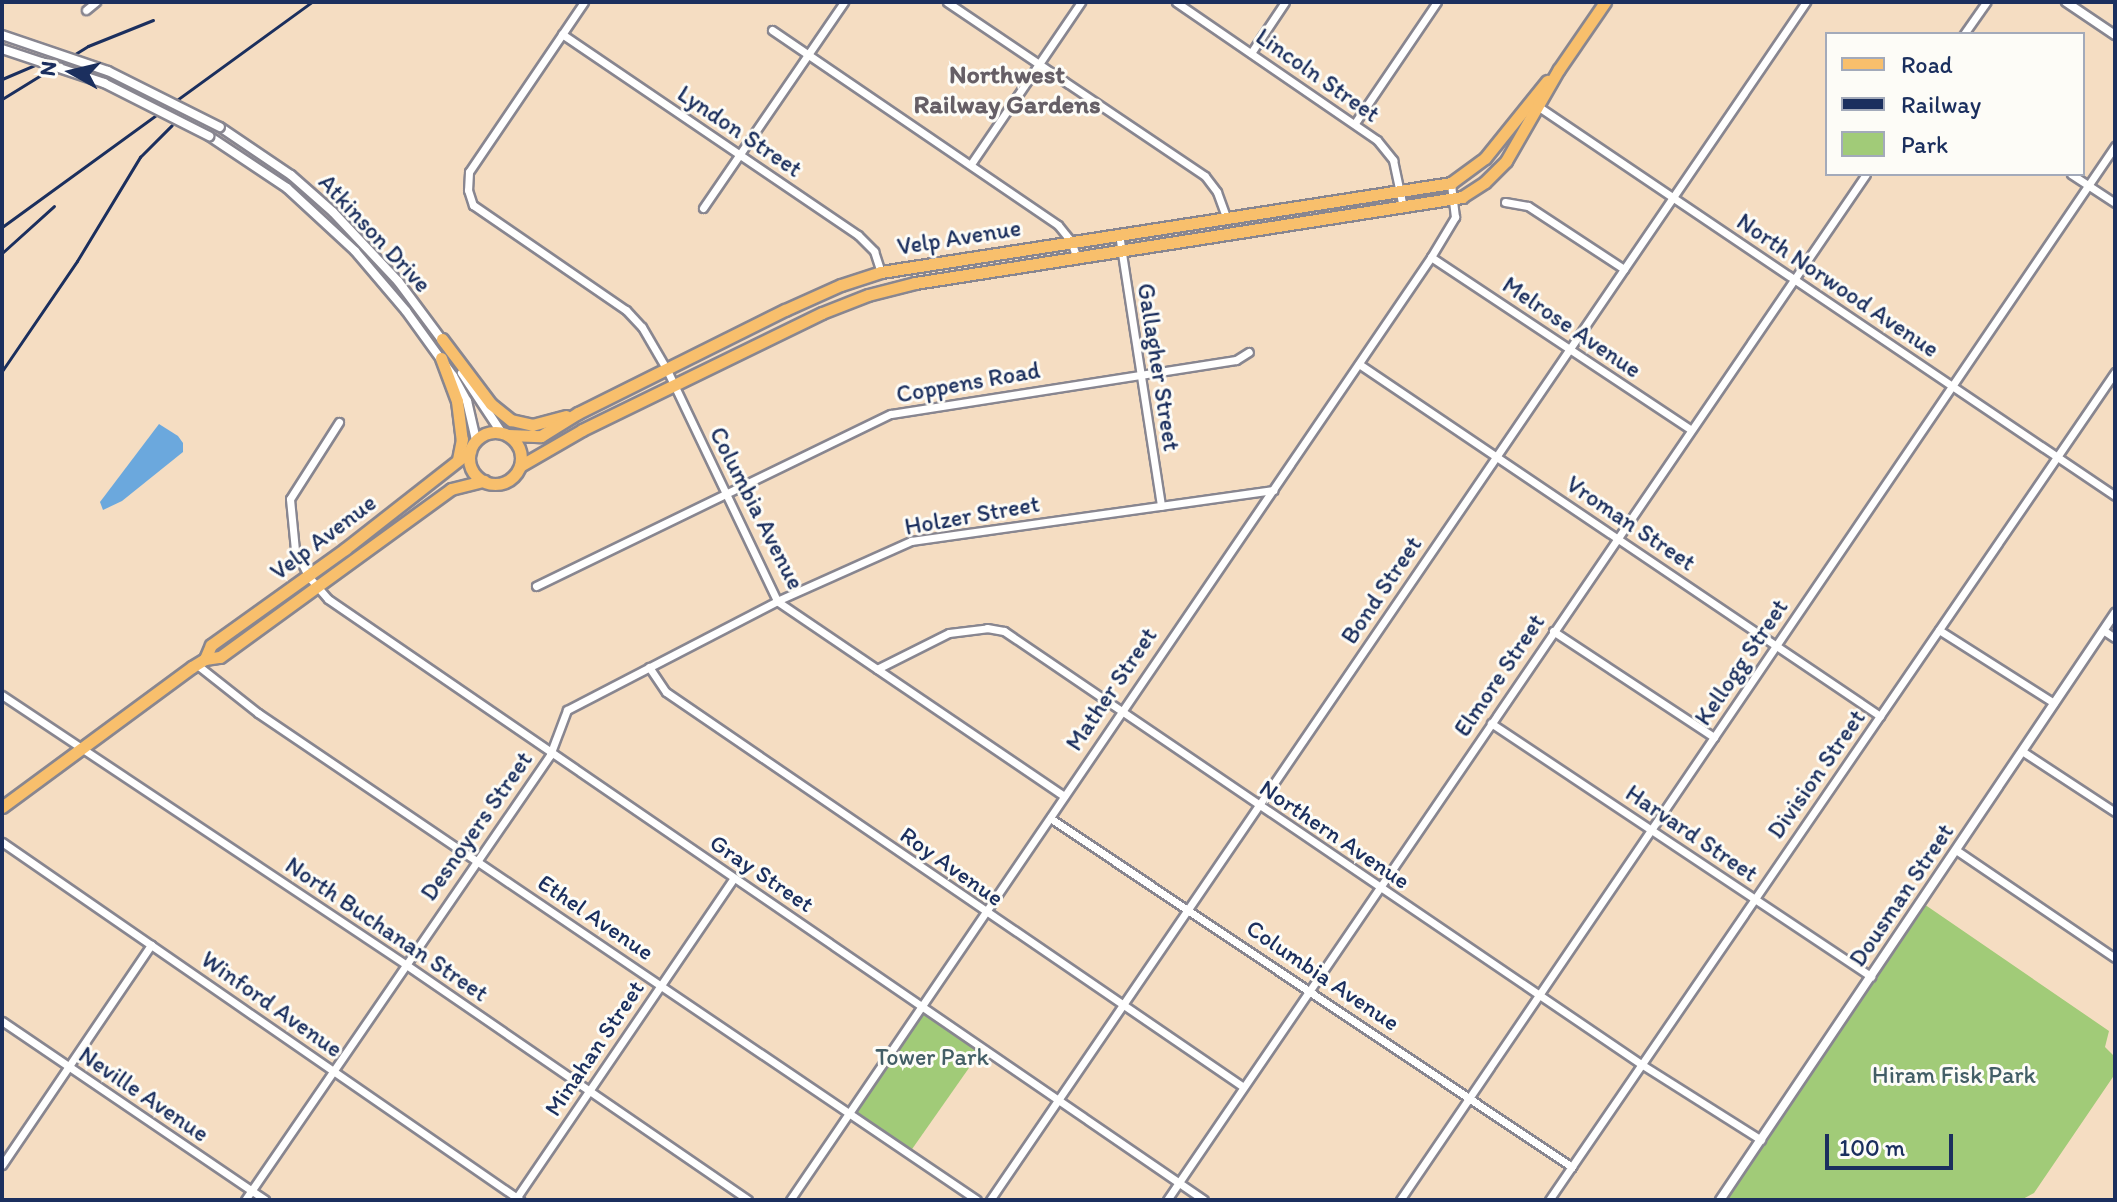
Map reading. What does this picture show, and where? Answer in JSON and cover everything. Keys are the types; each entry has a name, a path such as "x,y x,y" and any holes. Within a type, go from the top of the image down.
{"main road":[{"path":"1451,183 1485,158 1559,69 1605,2"},
{"path":"1455,199 1471,192 1501,168 1559,69"},
{"name":"Velp Avenue","path":"505,434 541,436 578,413 825,291 881,272 1451,183"},
{"name":"Velp Avenue","path":"520,466 582,430 856,299 915,283 1455,199"},
{"path":"442,339 491,404 511,420 537,425 578,413"},
{"path":"441,358 457,401 462,439 458,460"},
{"path":"488,433 505,434 520,449 520,466 505,482 484,481 472,469 473,445 488,433"},
{"name":"Velp Avenue","path":"2,807 201,661 211,645 458,460 473,445"},
{"name":"Velp Avenue","path":"201,661 220,657 451,489 484,481"}],"street":[{"path":"86,10 96,2"},
{"path":"562,34 584,2"},
{"path":"703,208 844,2"},
{"path":"947,2 1205,176 1217,192 1226,217"},
{"path":"971,164 1081,2"},
{"name":"Lincoln Street","path":"1176,2 1355,123 1390,154 1403,207"},
{"path":"1251,53 1285,2"},
{"path":"1355,123 1437,2"},
{"name":"Bond Street","path":"990,1200 1806,2"},
{"path":"1965,32 1986,2"},
{"path":"2066,2 2115,35"},
{"path":"772,30 1058,225 1071,241 1077,258"},
{"name":"Lyndon Street","path":"562,34 866,241 881,272"},
{"name":"Columbia Avenue","path":"562,34 469,172 468,190 473,205 626,310 642,327 667,370 777,601 1064,796"},
{"name":"Atkinson Drive","path":"2,35 108,71 220,127 291,175 333,212 398,281 442,339 505,434"},
{"name":"Atkinson Drive","path":"2,49 104,83 209,136 287,188 333,229 383,283 441,358 467,401 473,445"},
{"name":"North Norwood Avenue","path":"1539,107 2115,496"},
{"name":"Kellogg Street","path":"1400,1200 2115,146"},
{"name":"Elmore Street","path":"1167,1200 1176,1181 1865,176"},
{"path":"2074,176 2115,203"},
{"path":"1451,183 1455,199"},
{"name":"Mather Street","path":"790,1200 1431,257 1453,222 1455,199"},
{"path":"1505,202 1528,206 1624,269"},
{"name":"Gallagher Street","path":"1119,234 1161,506"},
{"name":"Melrose Avenue","path":"1431,257 1691,430"},
{"name":"Coppens Road","path":"536,586 891,414 1236,360 1249,352"},
{"name":"Vroman Street","path":"1359,364 1880,716"},
{"name":"Division Street","path":"1549,1200 2115,372"},
{"name":"Gray Street","path":"339,422 290,499 295,550 316,587 350,618 1204,1200"},
{"name":"Holzer Street","path":"550,753 567,710 777,601 911,541 1273,490"},
{"name":"Dousman Street","path":"1720,1200 2115,613"},
{"name":"Northern Avenue","path":"877,669 949,633 987,628 1004,631 1641,1064 1761,1140"},
{"path":"1939,630 2054,703"},
{"path":"2103,630 2115,638"},
{"path":"1553,631 1714,737"},
{"name":"Ethel Avenue","path":"201,661 258,713 977,1200"},
{"name":"Roy Avenue","path":"649,667 666,692 1242,1086"},
{"name":"North Buchanan Street","path":"2,695 405,964 748,1200"},
{"name":"Harvard Street","path":"1491,723 1871,976"},
{"path":"2022,751 2115,812"},
{"name":"Desnoyers Street","path":"245,1200 550,753"},
{"name":"Columbia Avenue","path":"1050,818 1189,908 1572,1167"},
{"name":"Winford Avenue","path":"2,842 517,1199"},
{"path":"1956,850 2115,958"},
{"name":"Minahan Street","path":"517,1199 734,878"},
{"path":"2,1165 151,945"},
{"name":"Neville Avenue","path":"2,1021 265,1200"}],"green space":[{"name":"Hiram Fisk Park","path":"1921,902 2109,1031 2105,1047 2115,1057 2115,1074 2034,1193 2021,1200 1720,1200"},
{"name":"Tower Park","path":"922,1006 983,1048 909,1154 848,1112"}],"water":[{"path":"159,424 178,436 183,443 183,452 122,501 103,510 100,502"}],"railway":[{"path":"2,227 312,2"},
{"path":"2,99 88,46 153,20"},
{"path":"2,79 42,62"},
{"path":"2,371 77,261 140,157 172,125"},
{"path":"2,253 54,206"}],"district":[{"name":"Northwest Railway Gardens","path":"1007,90"}]}
